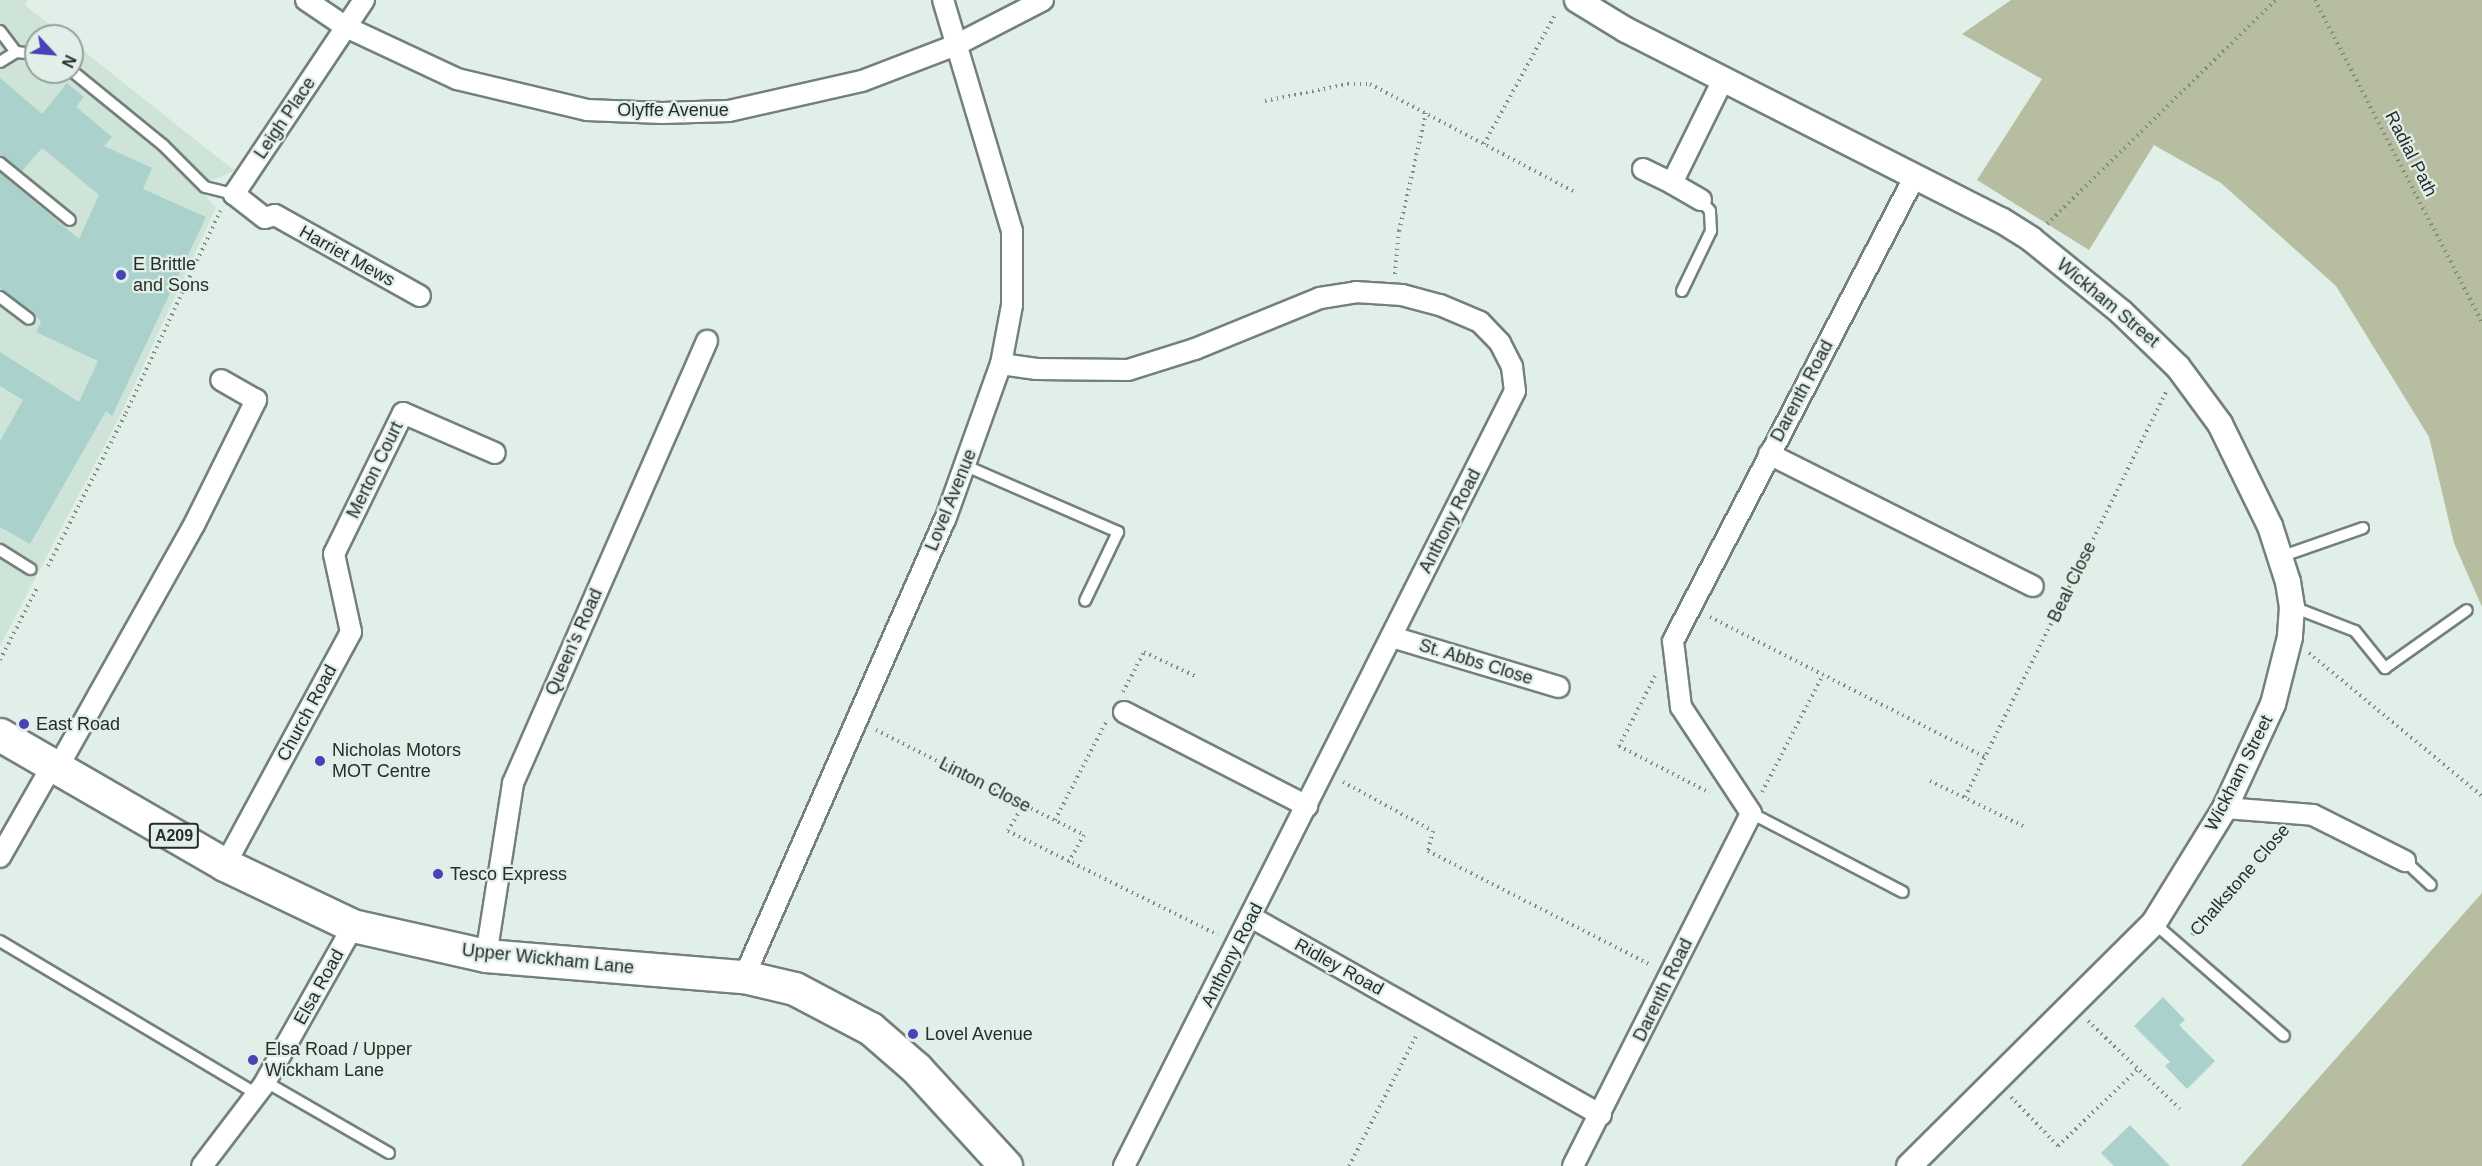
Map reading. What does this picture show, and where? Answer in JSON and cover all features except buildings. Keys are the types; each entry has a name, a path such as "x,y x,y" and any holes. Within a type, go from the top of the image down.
{"main road":[{"name":"Upper Wickham Lane","path":"0,735 225,865 353,926 486,956 744,977 795,989 871,1029 917,1069 1006,1166"}],"street":[{"name":"Olyffe Avenue","path":"306,0 346,27 457,79 515,95 587,110 662,113 729,111 789,100 862,81 956,45 1043,0"},
{"name":"Leigh Place","path":"234,194 364,0"},
{"name":"Lovel Avenue","path":"744,977 966,466 1001,364 1012,305 1012,231 944,0"},
{"name":"Wickham Street","path":"1568,5 1626,30 1915,176 2031,239 2121,312 2178,367 2220,424 2247,472 2280,556 2292,607 2290,637 2273,704 2225,808 2154,923 1910,1166"},
{"path":"1672,183 1723,80"},
{"path":"1643,170 1701,200"},
{"name":"Darenth Road","path":"1573,1166 1601,1115 1751,813 1681,707 1674,641 1688,606 1915,176"},
{"name":"Harriet Mews","path":"234,194 265,218 275,215 420,296"},
{"name":"Anthony Road","path":"1001,364 1037,369 1128,370 1195,350 1320,298 1356,292 1392,294 1440,305 1480,322 1500,343 1512,368 1515,391 1124,1166"},
{"name":"Queen's Road","path":"486,956 513,783 707,341"},
{"path":"0,857 194,525 256,400 221,380"},
{"name":"Merton Court","path":"334,554 403,413 495,453"},
{"name":"Beal Close","path":"1769,454 2033,586"},
{"name":"Church Road","path":"225,865 351,632 334,554"},
{"name":"St. Abbs Close","path":"1392,637 1559,687"},
{"path":"1124,712 1306,806"},
{"name":"Chalkstone Close","path":"2225,808 2313,815 2405,861"},
{"name":"Ridley Road","path":"1251,917 1601,1115"},
{"name":"Elsa Road","path":"202,1166 261,1088 353,926"}],"lane":[{"path":"0,31 16,52"},
{"path":"0,62 16,52 24,53"},
{"path":"84,81 163,145 205,187 234,194"},
{"path":"0,164 70,220"},
{"path":"1682,291 1711,231 1710,211 1701,200"},
{"path":"0,297 29,319"},
{"path":"966,466 1118,532 1085,601"},
{"path":"2280,556 2363,528"},
{"path":"0,550 31,569"},
{"path":"2292,607 2355,631 2385,668 2467,610"},
{"path":"1751,813 1904,892"},
{"path":"2405,861 2431,885"},
{"path":"2154,923 2284,1036"},
{"path":"0,941 261,1088 389,1153"}],"path":[{"path":"2031,239 2276,0"},
{"name":"Radial Path","path":"2315,0 2482,322"},
{"path":"1484,144 1568,5"},
{"path":"1265,100 1348,84 1370,84 1575,192"},
{"path":"1392,294 1399,231 1426,113"},
{"path":"47,568 126,413 219,212 234,194"},
{"name":"Beal Close","path":"1965,797 2178,367"},
{"path":"0,660 42,578"},
{"path":"1688,606 1985,757"},
{"path":"2290,637 2482,796"},
{"path":"1674,641 1618,746 1751,813 1823,675"},
{"name":"Linton Close","path":"856,721 1084,835 1068,863"},
{"path":"1324,771 1433,831 1428,851 1671,975"},
{"path":"1930,781 2025,827"},
{"name":"Linton Close","path":"1024,804 1008,831 1068,863 1237,945"},
{"name":"Chalkstone Close","path":"2182,946 2298,813"},
{"path":"2072,1006 2180,1108"},
{"path":"1348,1166 1427,1016"},
{"path":"1995,1079 2058,1146 2138,1069"}],"shaded area":[{"path":"0,0 28,0 25,5 49,24 24,24 24,84 84,84 84,51 235,171 209,181 202,191 216,208 121,414 0,646"},
{"path":"2011,0 2482,0 2482,607 2454,543 2429,437 2336,286 2221,183 2154,145 2089,250 1977,180 2042,79 1962,34"},
{"path":"2482,891 2482,1166 2241,1166 2481,894"}],"place":[{"name":"E Brittle and Sons","path":"121,275"},
{"name":"East Road","path":"24,724"},
{"name":"Nicholas Motors MOT Centre","path":"320,761"},
{"name":"Tesco Express","path":"438,874"},
{"name":"Lovel Avenue","path":"913,1034"},
{"name":"Elsa Road / Upper Wickham Lane","path":"253,1060"}]}
